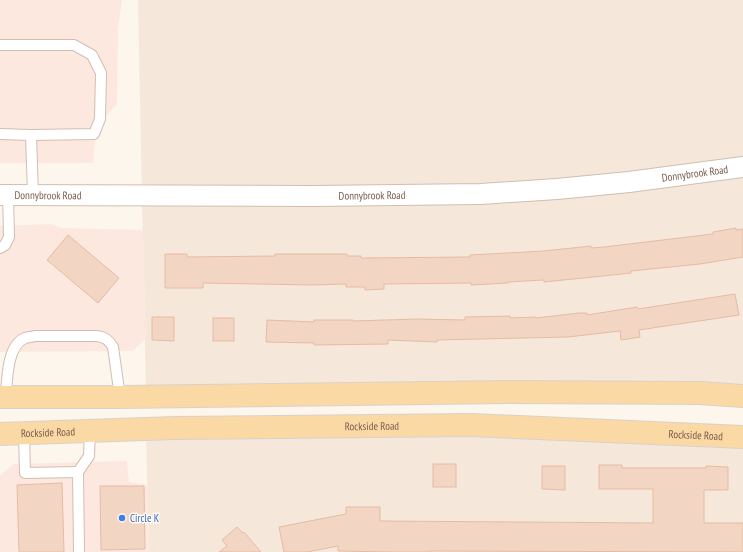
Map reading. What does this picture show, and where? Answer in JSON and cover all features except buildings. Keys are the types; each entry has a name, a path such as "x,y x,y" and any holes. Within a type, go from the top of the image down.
{"main road":[{"path":"3,397 508,392 700,393 743,396"},
{"name":"Rockside Road","path":"0,434 90,430 471,425 743,437"}],"street":[{"name":"Donnybrook Road","path":"4,195 313,196 481,194 629,182 743,167"}],"lane":[{"path":"0,45 74,45 92,55 101,73 100,119 94,134 0,134"},
{"path":"31,135 33,195"},
{"path":"0,248 5,246 9,237 4,195"},
{"path":"3,397 13,349 25,338 35,336 104,337 113,347 120,397"},
{"path":"79,552 78,472 89,456 90,430"},
{"path":"24,432 24,473 78,472"}],"shaded area":[{"path":"0,0 122,0 118,29 117,104 105,117 96,133 93,163 0,163"},
{"path":"138,0 743,0 743,396 146,397"},
{"path":"51,224 62,228 143,230 146,338 133,351 0,352 0,226"},
{"path":"146,429 743,437 743,552 149,552"},
{"path":"127,461 129,482 148,485 149,552 0,552 0,476 13,464"}],"place":[{"name":"Circle K","path":"122,518"}]}
